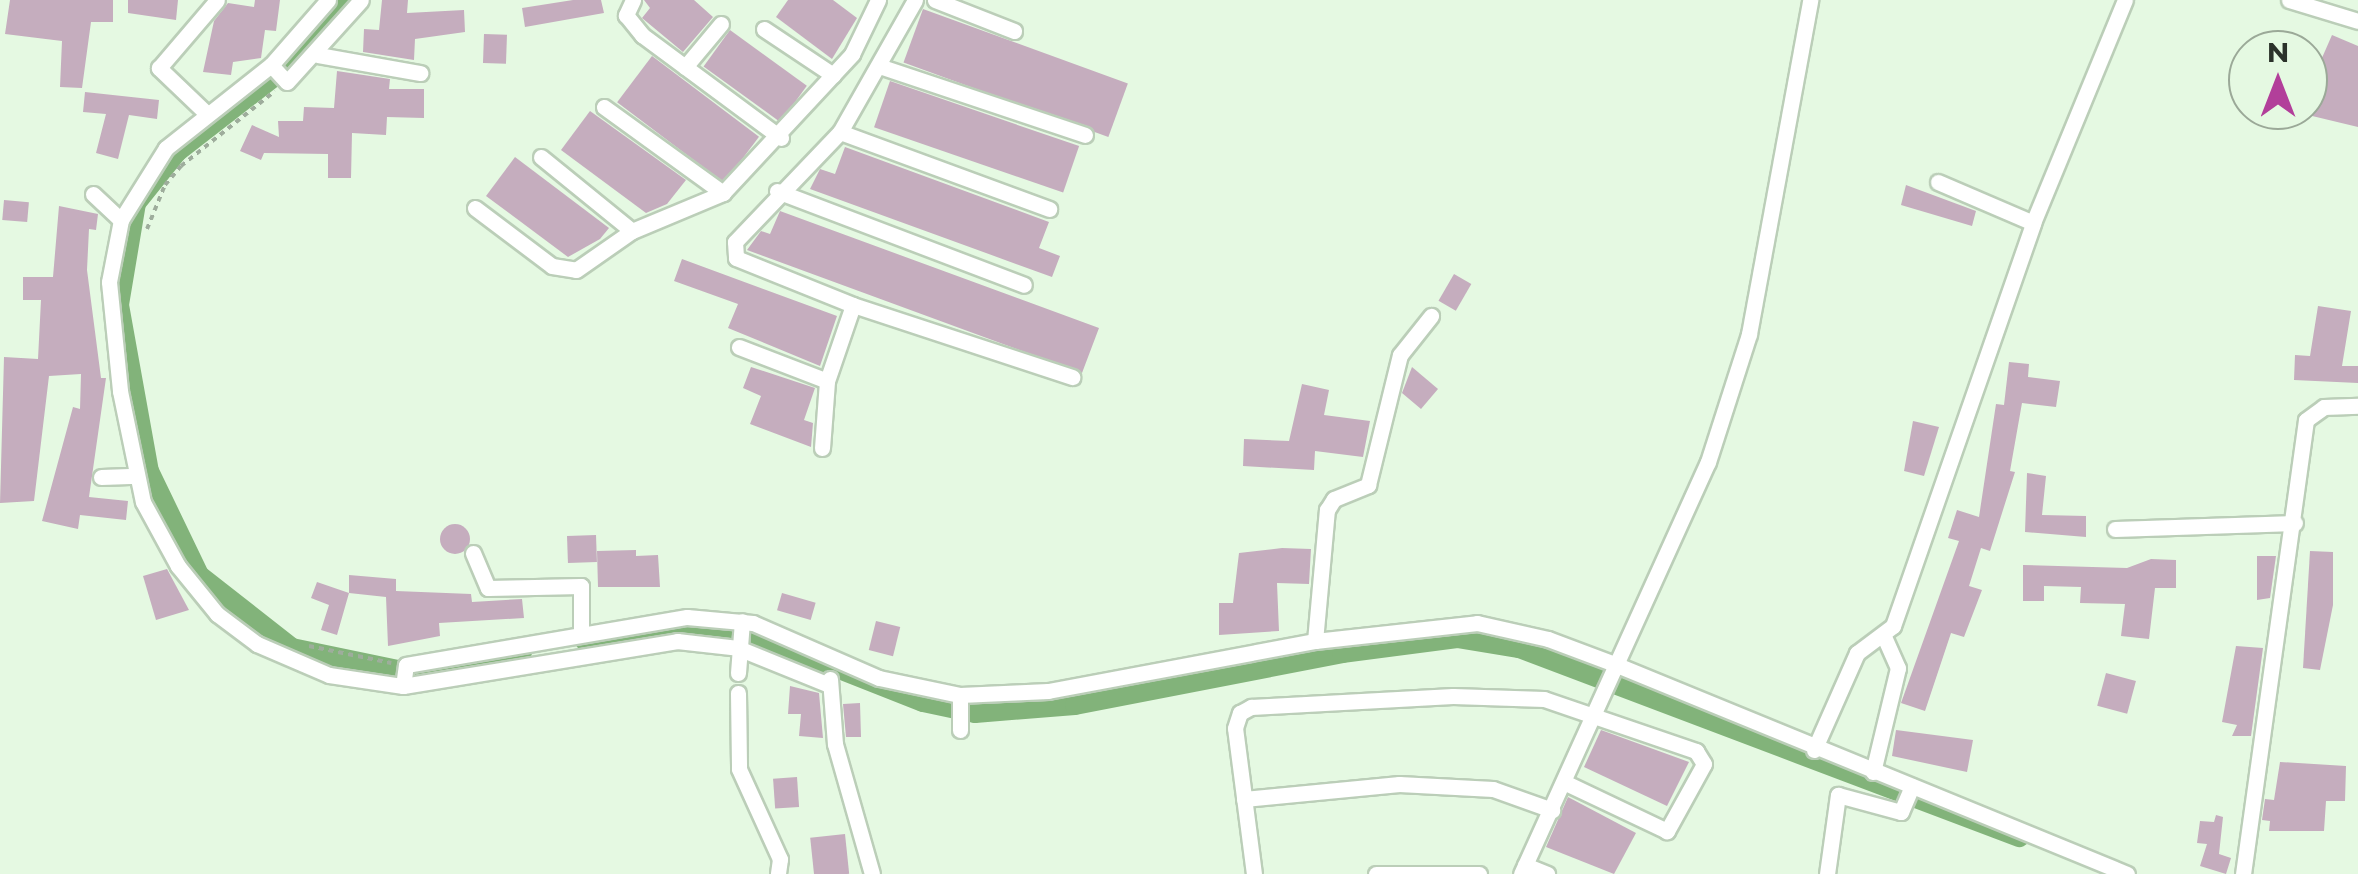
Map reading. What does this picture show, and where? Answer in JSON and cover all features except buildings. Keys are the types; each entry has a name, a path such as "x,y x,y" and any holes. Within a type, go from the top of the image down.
{"street":[{"path":"205,112 159,68 217,0"},
{"path":"279,73 328,0"},
{"path":"361,0 318,55 205,112 148,169 121,220 109,282 136,476 169,552 217,614 291,662 404,675 740,635 830,671"},
{"path":"632,0 626,15 685,67 781,138"},
{"path":"915,0 882,67 840,132 777,191 735,242 736,258 853,305 1072,377"},
{"path":"935,0 1014,31"},
{"path":"1547,874 1523,869 1708,462 1748,334 1810,0"},
{"path":"1814,750 1857,653 1884,636 2034,223 2125,0"},
{"path":"2289,0 2358,21"},
{"path":"474,208 562,272 576,270 632,230 723,194 781,138 852,54 875,1"},
{"path":"685,67 721,24"},
{"path":"764,29 834,75"},
{"path":"318,55 420,74"},
{"path":"882,67 1084,135"},
{"path":"604,107 723,194"},
{"path":"840,132 1049,209"},
{"path":"541,158 632,230"},
{"path":"1938,182 2034,223"},
{"path":"777,191 1024,285"},
{"path":"93,194 121,220"},
{"path":"822,448 828,381 853,305"},
{"path":"1315,641 1326,510 1334,499 1368,485 1400,354 1430,316"},
{"path":"739,348 828,381"},
{"path":"2244,874 2295,523 2306,420 2324,407 2358,406"},
{"path":"101,477 136,476"},
{"path":"2115,529 2295,523"},
{"path":"473,553 488,588 581,586 581,633"},
{"path":"404,675 581,633 668,619 740,635 830,671 960,698 1048,692 1315,641 1467,622 1548,639 1615,670 2127,874"},
{"path":"738,673 740,635"},
{"path":"1872,772 1898,668 1884,636"},
{"path":"830,671 835,744 872,874"},
{"path":"738,693 739,768 780,858 778,874"},
{"path":"1254,874 1236,723 1251,707 1525,697 1597,710 1696,751 1704,764 1667,832 1564,782"},
{"path":"960,698 960,723"},
{"path":"1244,799 1399,784 1493,789 1552,810"},
{"path":"1827,874 1838,795 1904,808 1911,789"},
{"path":"1376,874 1478,874"}],"path":[{"path":"147,229 165,185 181,166 279,73"},
{"path":"309,646 404,675"}],"waterway":[{"path":"340,0 331,20 293,62 177,152 136,203 119,305 149,471 199,575 292,648 412,673 522,652"},
{"path":"585,641 705,626 761,638 923,702 975,713 1075,705 1342,653 1457,638 1519,648 2019,837"}]}
